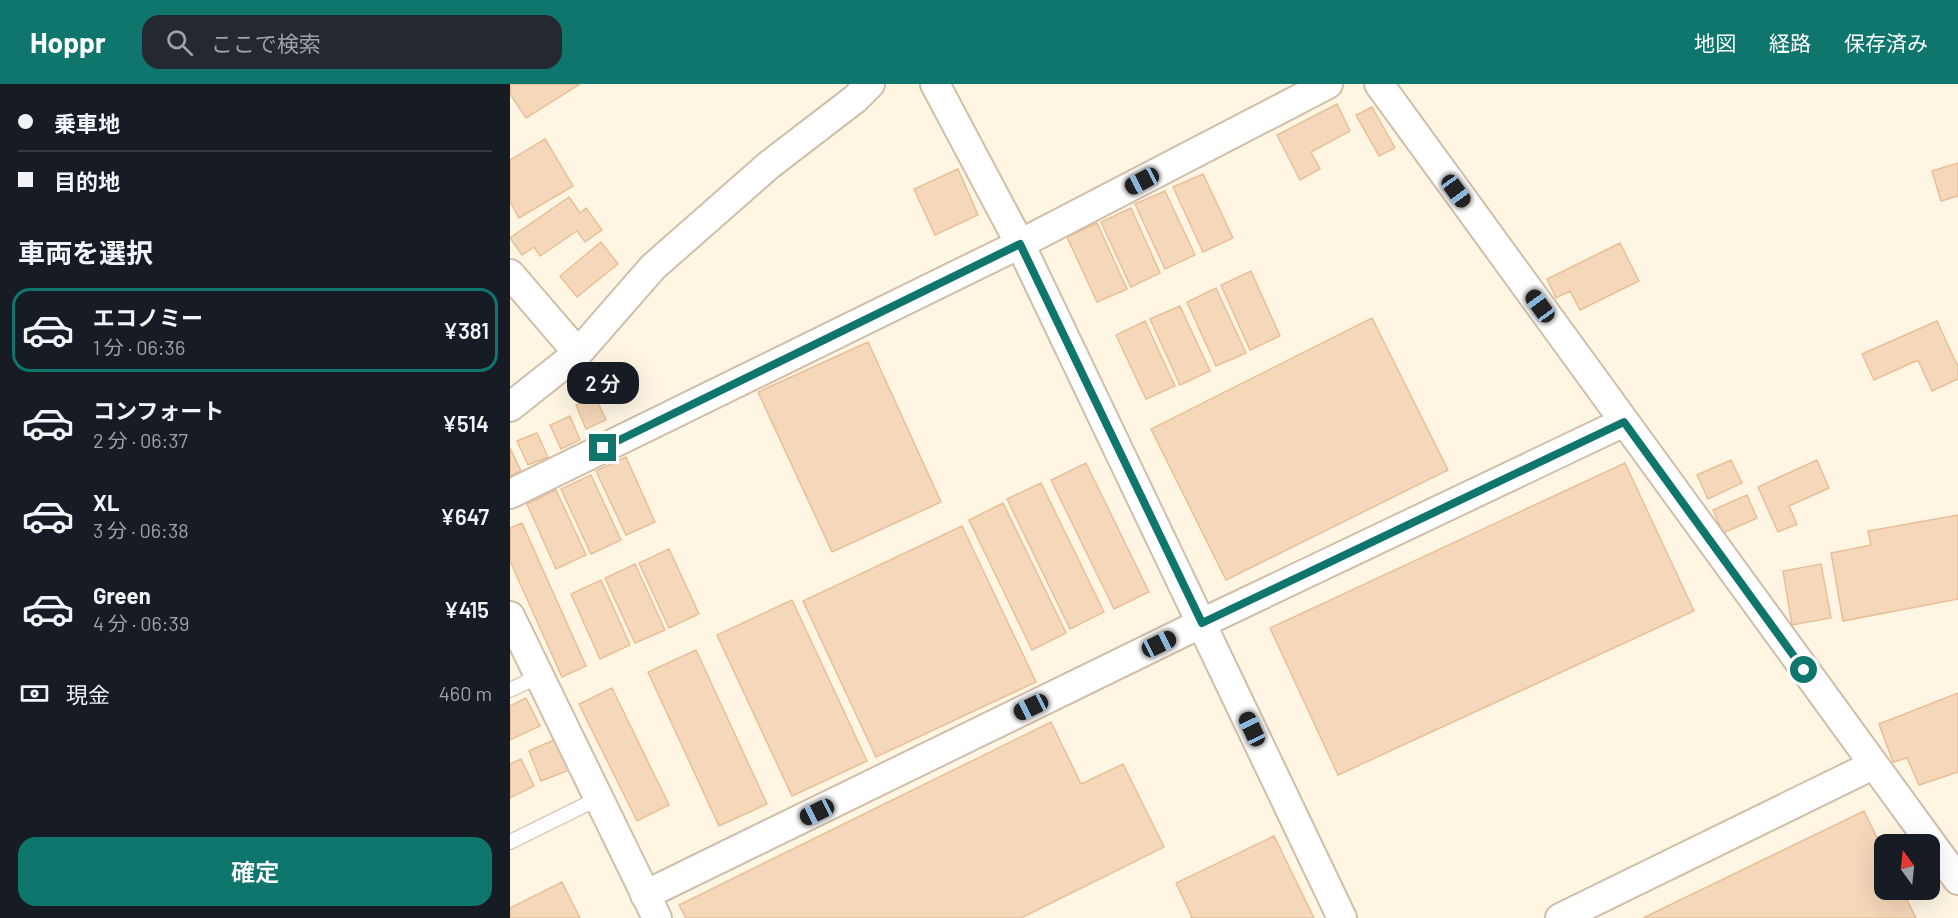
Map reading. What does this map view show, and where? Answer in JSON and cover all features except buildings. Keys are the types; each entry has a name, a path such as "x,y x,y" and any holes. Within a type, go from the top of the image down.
{"street":[{"path":"510,407 578,353 653,267 769,165 855,99 870,84"},
{"path":"935,84 1020,244 1342,918"},
{"path":"510,494 1020,244 1328,84"},
{"path":"1379,84 1958,880"},
{"path":"510,274 578,353"},
{"path":"510,616 651,907 1202,623 1624,422"},
{"path":"1560,918 1873,765"}],"lane":[{"path":"510,690 539,676"},
{"path":"510,842 599,798"}],"route":[{"path":"603,448 1020,244 1202,623 1624,422 1804,670"}]}
